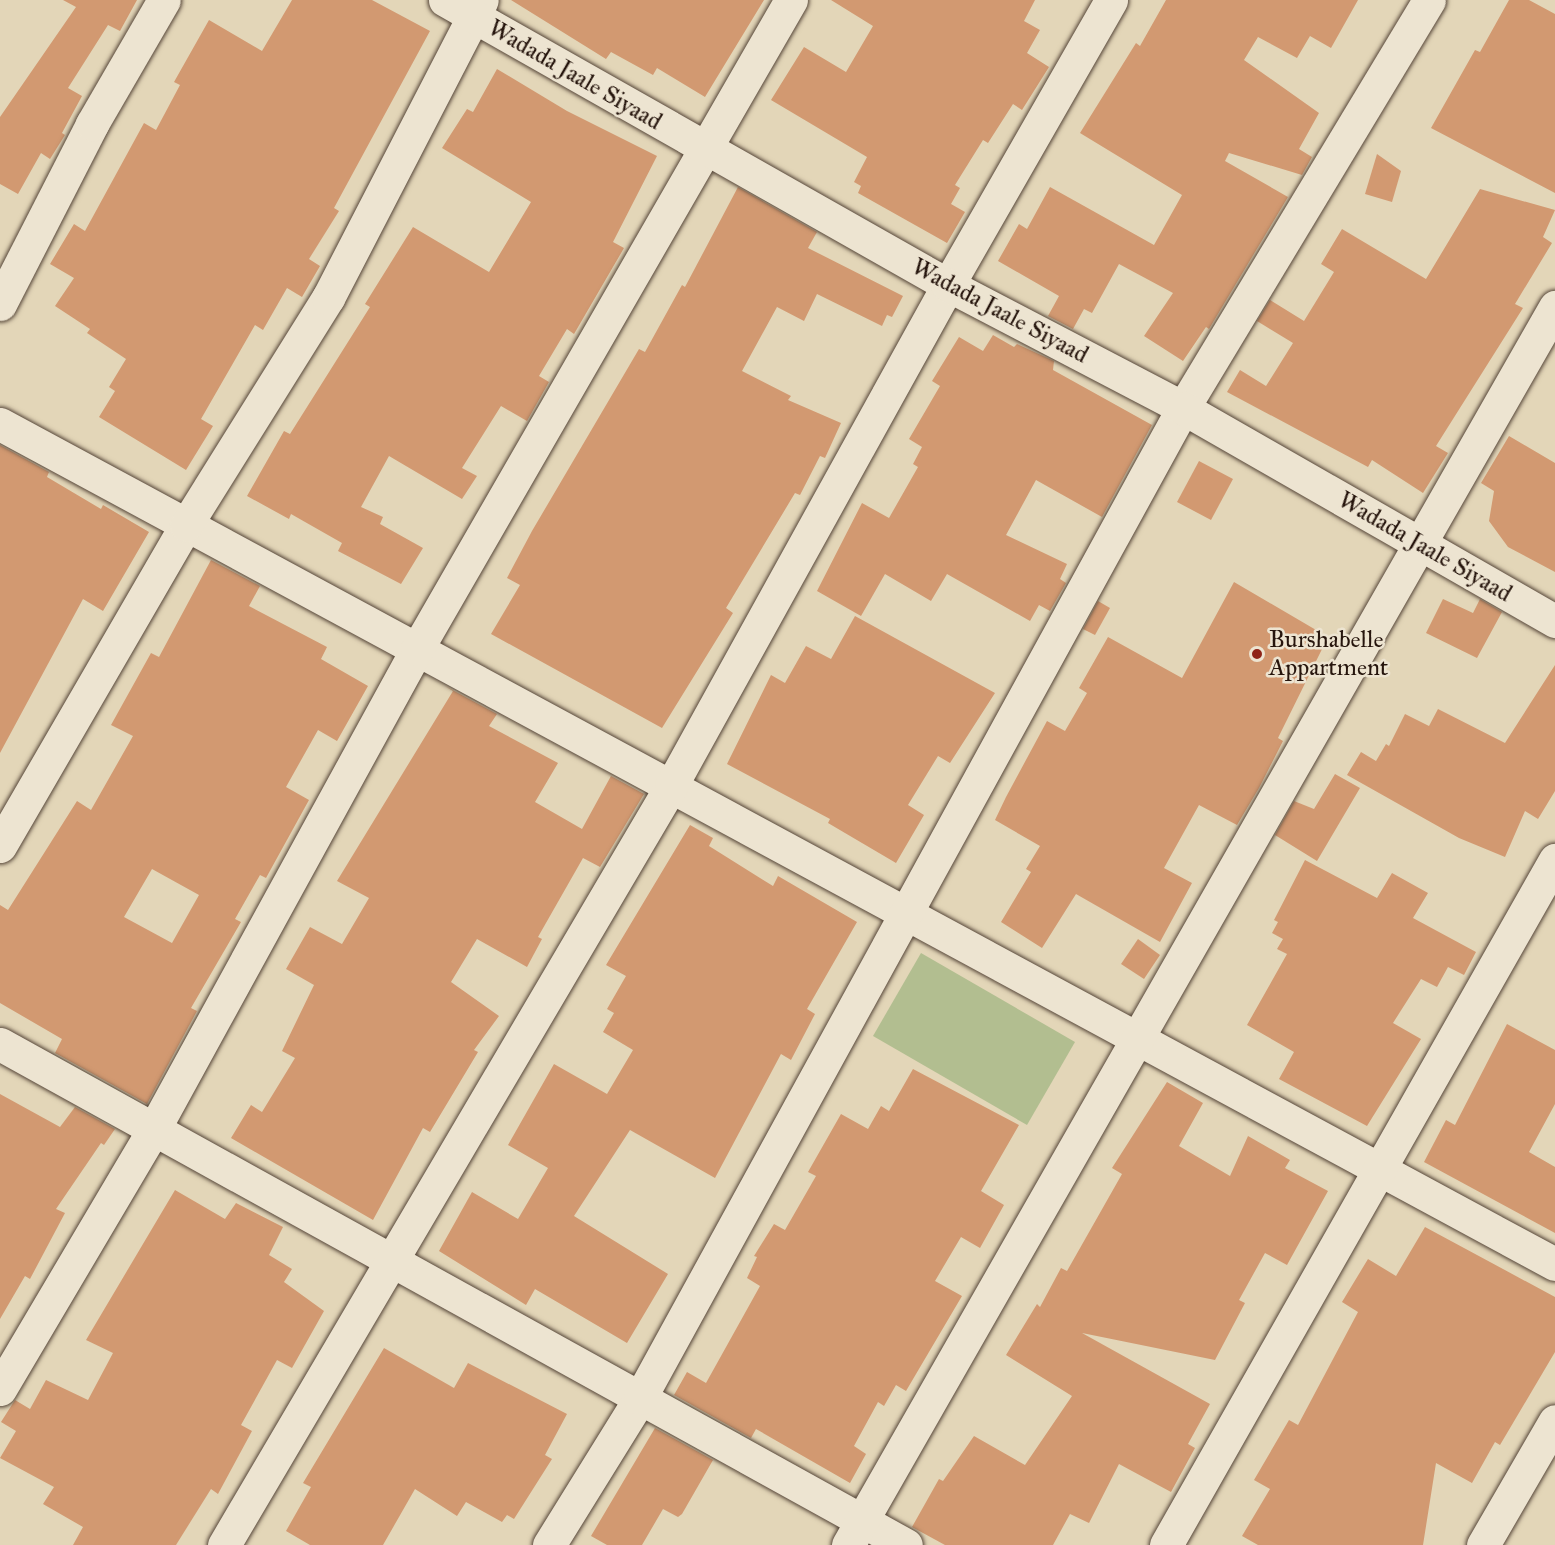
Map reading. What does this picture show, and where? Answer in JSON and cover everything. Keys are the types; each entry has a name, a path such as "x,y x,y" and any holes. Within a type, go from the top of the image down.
{"street":[{"path":"0,304 92,124 164,0"},
{"path":"0,1389 154,1129 417,649 790,0"},
{"path":"224,1545 389,1259 671,786 948,285 1111,0"},
{"path":"549,1545 640,1398 1183,408 1429,0"},
{"path":"0,846 186,525 328,298 467,5"},
{"name":"Wadada Jaale Siyaad","path":"467,5 703,149 948,285 1183,408 1555,621"},
{"path":"855,1533 1555,307"},
{"path":"0,424 1555,1264"},
{"path":"1166,1545 1378,1168 1555,860"},
{"path":"0,1044 640,1398 855,1533 906,1545"},
{"path":"1483,1545 1555,1421"}],"green space":[{"path":"921,953 1075,1042 1027,1125 873,1036"}],"building":[{"path":"63,0 137,0 120,31 108,25 68,88 82,96 62,133 65,135 50,159 41,153 18,194 0,184 0,117 76,7"},
{"path":"292,0 372,0 430,31 334,208 339,211 309,259 320,266 302,297 287,288 263,330 255,325 201,419 213,426 186,470 99,417 115,391 109,387 126,359 87,333 90,329 55,306 74,278 50,264 74,224 85,231 144,123 156,130 180,85 174,82 209,20 262,51"},
{"path":"511,0 764,0 705,97 657,68 653,75 611,52 606,59"},
{"path":"831,0 1035,0 1024,21 1040,30 1027,53 1049,67 1022,110 1013,104 988,143 983,140 955,185 960,188 951,204 965,212 947,243 858,193 861,186 854,182 867,157 771,100 804,47 846,72 873,26"},
{"path":"1166,0 1358,0 1331,48 1310,36 1297,58 1258,37 1244,60 1319,113 1299,149 1312,157 1302,175 1229,153 1225,161 1288,197 1209,329 1206,327 1183,361 1144,336 1173,293 1119,264 1092,313 1084,309 1073,329 1048,316 1059,296 998,261 1019,224 1027,229 1050,187 1154,245 1182,195 1080,133 1136,43 1140,46"},
{"path":"1509,0 1529,0 1555,14 1555,193 1431,128 1475,50 1480,52"},
{"path":"497,69 567,111 657,156 613,242 624,248 574,334 567,329 539,376 549,382 527,421 501,406 462,468 477,476 462,499 389,456 361,507 383,517 380,524 423,548 401,584 338,551 342,543 291,514 289,519 247,496 284,431 290,434 370,307 365,304 413,227 489,272 531,202 442,148 467,109 473,112"},
{"path":"1377,154 1401,171 1392,202 1365,194"},
{"path":"738,187 817,232 808,248 903,296 892,317 887,315 882,326 817,294 804,321 777,307 742,371 791,396 788,400 841,423 825,458 820,456 800,495 795,493 726,608 733,613 662,728 491,634 520,585 507,578 532,531 639,349 645,352 682,285 685,287"},
{"path":"1480,189 1555,210 1543,237 1552,243 1515,304 1523,308 1436,446 1448,453 1423,493 1372,460 1368,467 1227,392 1240,370 1266,386 1293,343 1257,321 1270,300 1304,321 1334,272 1321,264 1342,229 1426,279"},
{"path":"993,335 1014,347 1017,344 1054,361 1053,370 1152,425 1102,517 1036,480 1006,535 1067,564 1060,579 1066,583 1050,611 1039,605 1030,621 947,574 931,601 885,574 861,616 817,591 862,503 889,518 918,467 913,464 922,447 909,439 940,386 932,381 959,337 983,351"},
{"path":"1509,436 1555,463 1555,572 1508,547 1489,521 1494,491 1481,483"},
{"path":"0,445 49,472 47,477 101,509 103,505 149,532 103,611 83,599 0,753"},
{"path":"1199,461 1233,479 1211,520 1177,502"},
{"path":"211,560 260,586 249,606 327,647 321,659 368,686 337,741 318,730 286,787 309,800 266,878 260,875 235,919 241,922 191,1008 197,1011 147,1104 55,1053 62,1039 0,1003 0,905 8,910 77,801 91,810 133,736 111,725 151,653 159,657","holes":["152,869 199,895 172,943 124,917"]},
{"path":"1234,582 1328,637 1278,738 1283,741 1259,788 1237,825 1199,805 1164,868 1192,883 1160,942 1076,894 1042,948 1001,922 1031,872 1026,869 1040,846 995,820 1006,797 1047,721 1065,731 1087,693 1079,688 1108,637 1182,678"},
{"path":"1443,599 1473,613 1480,599 1502,612 1477,658 1426,633"},
{"path":"1098,601 1110,608 1095,635 1083,629"},
{"path":"855,616 995,693 950,763 938,756 908,805 924,815 896,863 828,823 830,819 727,764 771,675 785,683 806,646 831,659"},
{"path":"1555,665 1555,791 1538,819 1525,811 1505,857 1459,838 1347,775 1361,752 1376,761 1386,744 1389,746 1405,714 1429,726 1438,709 1505,743"},
{"path":"445,686 497,714 489,726 558,763 535,802 582,829 611,776 644,794 600,867 583,858 538,937 542,939 527,967 477,939 451,982 499,1016 474,1050 478,1052 430,1132 423,1128 373,1220 231,1138 251,1105 262,1112 295,1058 282,1051 314,985 286,969 310,927 342,944 369,898 337,881 453,691"},
{"path":"1335,774 1360,788 1317,861 1275,835 1294,801 1314,809"},
{"path":"690,825 713,838 709,846 773,886 778,876 857,922 807,1009 815,1014 791,1060 781,1054 715,1178 630,1130 574,1216 668,1274 627,1343 535,1289 526,1305 439,1251 472,1192 518,1219 548,1168 508,1145 554,1064 607,1094 633,1050 603,1032 614,1013 607,1009 626,976 606,965"},
{"path":"1305,860 1377,898 1392,873 1428,893 1413,918 1476,952 1464,975 1448,967 1437,987 1421,979 1393,1023 1421,1039 1367,1126 1279,1079 1294,1052 1247,1025 1287,954 1277,949 1283,939 1272,933 1278,922 1274,920"},
{"path":"1138,939 1160,955 1144,979 1121,964"},
{"path":"1507,1024 1555,1050 1555,1104 1529,1152 1555,1167 1555,1233 1424,1162 1446,1120 1455,1125"},
{"path":"913,1069 1019,1125 981,1191 1004,1205 980,1248 961,1237 935,1281 962,1296 906,1391 896,1385 884,1406 878,1402 854,1446 866,1454 850,1483 756,1429 751,1438 674,1395 687,1372 706,1383 760,1286 747,1278 757,1257 754,1256 774,1224 785,1230 816,1176 808,1172 841,1114 868,1129 881,1106 889,1111"},
{"path":"1167,1082 1203,1103 1179,1146 1230,1176 1248,1136 1290,1160 1285,1168 1328,1191 1287,1265 1265,1253 1239,1300 1245,1303 1215,1360 1082,1333 1210,1404 1188,1444 1195,1448 1171,1492 1119,1464 1089,1523 1070,1514 1053,1545 945,1545 912,1527 939,1479 943,1481 974,1436 1025,1465 1072,1396 1006,1355 1037,1304 1040,1307 1061,1268 1067,1271 1122,1174 1112,1168"},
{"path":"0,1094 60,1127 75,1107 115,1129 104,1145 101,1143 56,1209 65,1213 30,1279 25,1276 0,1319"},
{"path":"175,1190 225,1219 236,1203 283,1227 269,1255 292,1269 284,1282 324,1311 292,1368 277,1360 241,1425 252,1431 218,1494 211,1489 176,1545 73,1545 83,1527 43,1504 54,1487 0,1458 16,1431 1,1422 15,1400 30,1409 46,1380 88,1400 113,1353 86,1340"},
{"path":"1425,1227 1555,1297 1555,1352 1500,1445 1495,1442 1472,1483 1436,1463 1423,1545 1258,1545 1242,1536 1270,1489 1254,1480 1289,1420 1298,1425 1358,1312 1342,1302 1368,1259 1396,1276"},
{"path":"384,1348 454,1388 468,1363 567,1414 545,1455 552,1459 514,1519 507,1515 502,1522 466,1502 457,1516 415,1489 383,1545 310,1545 286,1531 311,1487 303,1483"},
{"path":"655,1428 713,1460 682,1514 678,1517 663,1509 642,1545 607,1545 591,1536"}],"place":[{"name":"Burshabelle Appartment","path":"1257,654"}]}
